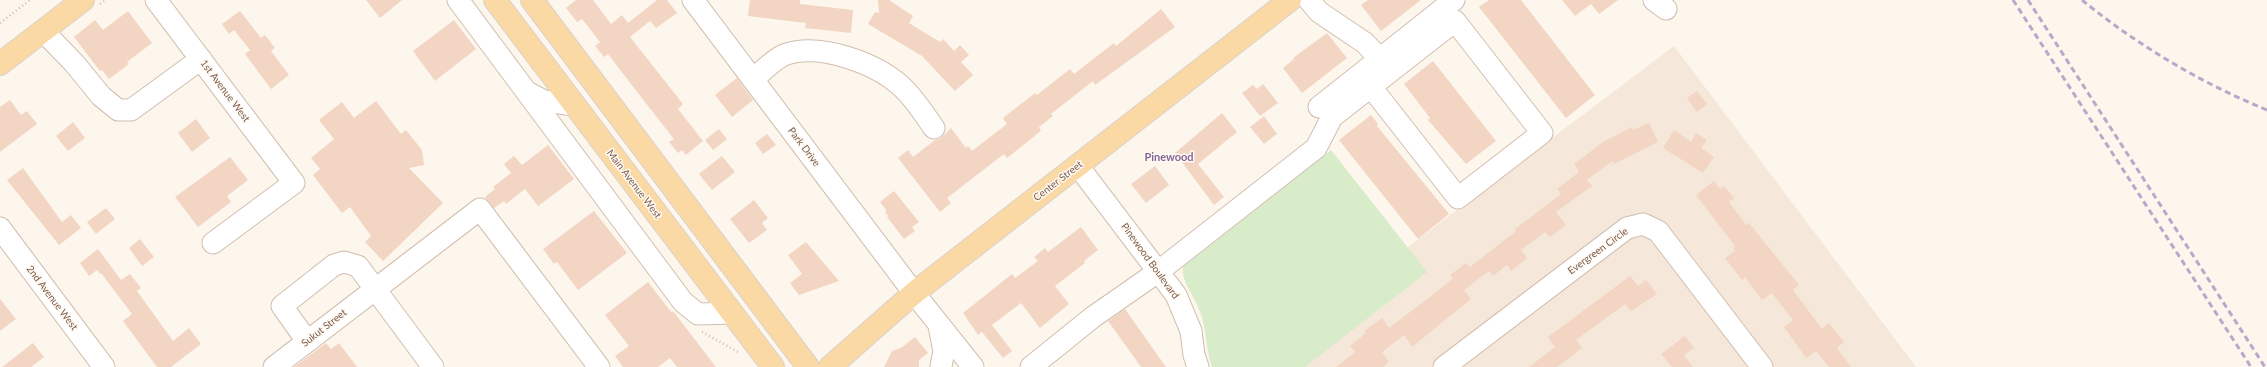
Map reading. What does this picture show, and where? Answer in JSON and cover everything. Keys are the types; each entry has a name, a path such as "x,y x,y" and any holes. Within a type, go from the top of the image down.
{"main road":[{"path":"0,64 83,0"},
{"name":"Main Avenue West","path":"496,0 773,367"},
{"path":"532,0 808,367"},
{"name":"Center Street","path":"830,367 914,293 1290,0"}],"street":[{"name":"1st Avenue West","path":"156,0 294,183 213,243"},
{"path":"458,0 683,302 698,314 732,313"},
{"name":"Park Drive","path":"693,0 914,293 967,359"},
{"path":"1309,0 1318,12 1365,43 1380,59"},
{"path":"1320,107 1454,0"},
{"path":"1031,367 1093,317 1159,271 1316,148 1332,117 1455,21 1542,133 1458,198 1371,87"},
{"path":"43,31 74,63 101,96 118,110 131,110 201,58"},
{"path":"753,79 784,55 802,52 844,56 872,67 889,76 912,97 934,128"},
{"path":"527,92 544,101 574,105"},
{"name":"Pinewood Boulevard","path":"1078,166 1176,295 1185,313 1198,367"},
{"name":"Sukut Street","path":"274,367 480,209 599,367"},
{"name":"Evergreen Circle","path":"1444,367 1627,228 1643,224 1658,231 1762,367"},
{"name":"2nd Avenue West","path":"0,228 104,367"},
{"path":"308,341 282,306 334,265 344,262 352,263 358,266 433,367"},
{"path":"939,325 944,352 941,367 967,359"}],"path":[{"path":"0,23 30,0"}],"shaded area":[{"path":"1674,46 1916,367 1249,367"}],"green space":[{"path":"1331,150 1427,272 1305,367 1212,367 1201,314 1184,277 1183,267"}],"building":[{"path":"366,0 402,0 380,18"},
{"path":"576,0 593,0 611,24 622,15 628,23 657,0 667,0 677,13 656,28 650,21 630,37 683,104 678,109 703,141 686,155 682,150 678,153 669,142 674,139 608,54 604,57 595,46 600,42 582,19 577,22 566,8"},
{"path":"750,0 800,0 800,4 853,10 851,33 805,28 806,23 748,16"},
{"path":"878,0 889,0 913,16 909,23 940,42 943,39 954,51 960,45 969,55 961,62 973,75 955,91 922,56 868,24 875,12 879,13"},
{"path":"1368,0 1421,0 1381,31 1361,5"},
{"path":"1489,0 1521,0 1595,95 1566,118 1479,7"},
{"path":"1562,0 1618,0 1599,14 1591,4 1575,16"},
{"path":"1161,9 1175,27 1095,85 1093,81 1051,114 1053,116 1039,127 1041,131 1007,158 1004,154 947,198 951,203 940,212 898,158 908,150 913,157 935,140 941,138 951,128 966,148 968,146 972,151 1007,124 1003,118 1035,93 1037,95 1070,69 1074,74 1114,43 1116,46"},
{"path":"128,11 152,43 127,62 129,64 109,79 102,70 100,71 74,37 95,20 103,30"},
{"path":"240,11 261,38 265,35 275,48 271,51 289,75 271,89 245,54 250,50 234,30 229,34 222,24"},
{"path":"454,20 476,49 435,81 413,51"},
{"path":"1327,33 1347,58 1302,93 1283,68 1294,59 1293,58"},
{"path":"1433,61 1496,141 1466,164 1428,120 1430,118 1404,84"},
{"path":"737,78 753,100 732,117 715,95"},
{"path":"1263,84 1278,103 1260,116 1242,93 1253,85 1257,89"},
{"path":"1697,91 1707,104 1697,112 1687,98"},
{"path":"10,100 21,115 27,111 37,124 0,152 0,107"},
{"path":"376,101 401,134 406,130 422,150 424,165 409,168 443,203 383,261 365,242 371,236 350,207 342,213 313,175 320,169 311,158 334,139 319,120 342,102 354,118"},
{"path":"1222,113 1237,132 1198,164 1224,197 1214,205 1175,153"},
{"path":"1371,115 1378,124 1377,126 1449,214 1418,239 1339,140"},
{"path":"1264,116 1277,134 1264,144 1250,127"},
{"path":"196,119 210,138 192,152 178,133"},
{"path":"73,122 85,138 68,151 56,136"},
{"path":"1649,123 1658,142 1614,164 1612,161 1587,180 1592,186 1556,212 1566,225 1550,237 1545,232 1521,250 1527,258 1511,271 1507,265 1493,276 1489,271 1464,290 1471,299 1412,347 1404,335 1382,352 1389,362 1383,367 1336,367 1355,352 1350,346 1366,333 1364,331 1382,318 1389,328 1453,278 1450,275 1466,263 1470,267 1516,231 1515,229 1561,194 1557,189 1579,172 1574,164 1603,142 1632,127 1633,130"},
{"path":"719,129 727,139 713,150 705,140"},
{"path":"1674,130 1691,142 1696,133 1707,140 1701,148 1714,157 1703,173 1663,148"},
{"path":"767,134 776,145 763,154 755,143"},
{"path":"548,145 574,179 538,206 525,189 506,204 504,201 494,208 485,197 495,189 493,187 511,173 504,164 514,156 522,165"},
{"path":"722,156 735,172 712,190 699,174"},
{"path":"230,157 248,180 227,196 231,202 198,227 175,197"},
{"path":"1155,166 1169,185 1146,203 1131,184"},
{"path":"23,168 62,222 71,215 81,228 59,245 7,180"},
{"path":"1714,181 1720,189 1724,186 1734,198 1729,202 1746,225 1749,223 1799,285 1793,290 1822,329 1829,323 1844,342 1837,348 1851,367 1829,367 1816,351 1806,358 1784,327 1793,320 1772,293 1762,300 1745,277 1742,280 1725,258 1735,251 1733,248 1735,246 1696,195"},
{"path":"894,191 919,222 912,227 915,231 904,239 887,217 888,216 885,212 887,211 880,202"},
{"path":"754,200 768,218 762,223 767,230 749,243 730,219"},
{"path":"106,208 115,219 96,234 87,222"},
{"path":"594,211 627,253 578,290 557,262 554,264 543,249"},
{"path":"1081,227 1098,250 1084,261 1085,263 1055,286 1069,304 1040,328 1021,303 992,325 1012,351 1003,358 982,332 978,335 963,313 1012,274 1015,278 1038,261 1034,257 1045,248 1048,252"},
{"path":"140,239 154,257 142,266 129,248"},
{"path":"806,242 839,281 799,295 790,283 802,274 788,255"},
{"path":"98,249 121,280 130,274 141,288 137,291 173,341 189,328 201,344 171,367 157,367 123,321 132,314 101,273 100,274 97,270 89,276 80,263"},
{"path":"1630,276 1638,286 1646,280 1657,294 1631,311 1625,304 1576,340 1582,348 1557,367 1529,367 1555,347 1548,337"},
{"path":"648,282 672,313 673,311 716,367 677,367 670,358 658,367 623,367 615,356 629,346 605,315"},
{"path":"0,299 16,319 0,331"},
{"path":"1125,309 1166,367 1141,367 1108,321"},
{"path":"1685,336 1694,348 1684,355 1693,367 1672,367 1661,354"},
{"path":"915,337 928,353 919,360 919,367 884,367 892,351 901,348"},
{"path":"33,343 44,357 31,367 2,367"},
{"path":"326,343 331,349 339,343 357,367 294,367"}],"railway":[{"path":"2013,0 2251,367"},
{"path":"2028,0 2265,367"},
{"path":"2082,0 2103,17 2170,62 2218,88 2267,110"}],"district":[{"name":"Pinewood","path":"1169,157"}]}
